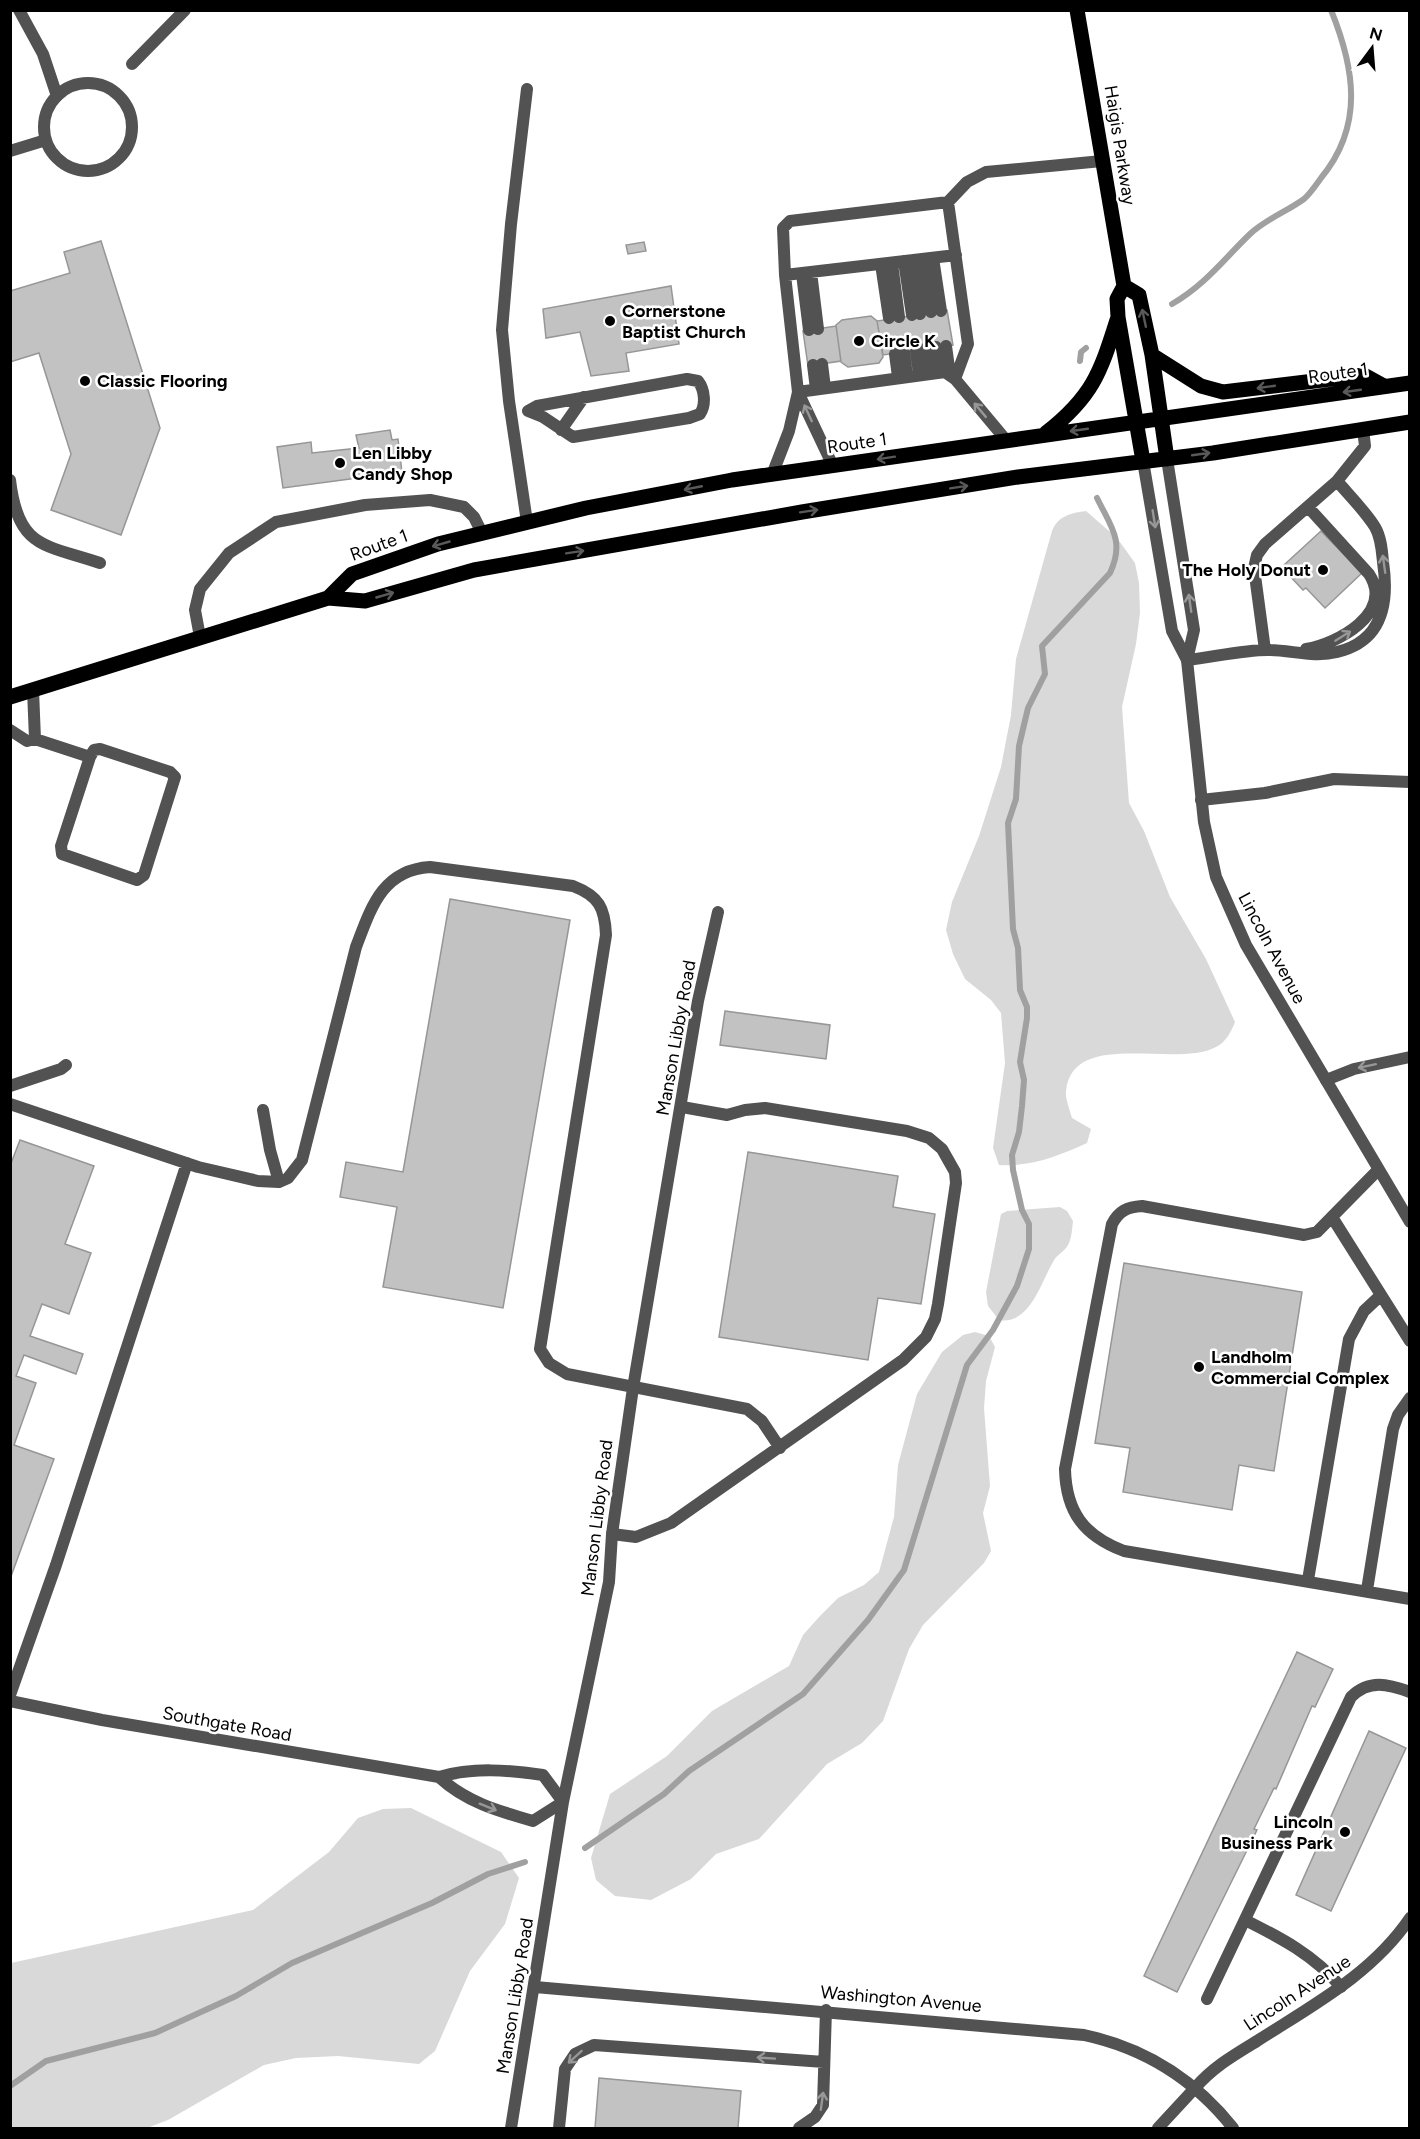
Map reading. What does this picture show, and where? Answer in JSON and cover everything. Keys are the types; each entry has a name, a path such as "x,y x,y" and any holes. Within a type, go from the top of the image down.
{"main road":[{"name":"Haigis Parkway","path":"1077,10 1124,286 1117,299 1118,317 1143,461"},
{"name":"Haigis Parkway","path":"1124,286 1139,295 1152,355 1167,459"},
{"path":"1044,435 1068,417 1090,390 1103,362 1118,317"},
{"path":"1152,355 1201,386 1223,392 1364,375 1384,386"},
{"name":"Route 1","path":"328,597 352,574 438,544 586,508 772,475 1410,383"},
{"name":"Route 1","path":"10,697 328,597 365,601 474,570 839,506 1018,477 1167,459 1410,422"}],"street":[{"path":"19,10 43,54 57,96"},
{"path":"132,64 185,10"},
{"path":"83,84 107,88 119,97 127,108 131,122 131,137 125,150 116,161 104,168 90,171 76,169 62,163 52,153 46,140 44,121 48,109 57,96 70,87 83,84"},
{"path":"527,89 502,310 511,412 527,522"},
{"path":"10,151 46,140"},
{"path":"833,466 798,392 782,237 783,228 789,221 948,201 967,182 986,172 1101,161"},
{"path":"798,392 928,375 968,344 948,201"},
{"path":"785,275 956,255"},
{"path":"908,261 915,315"},
{"path":"908,261 915,315"},
{"path":"908,261 915,315"},
{"path":"806,273 813,329"},
{"path":"920,350 928,375"},
{"path":"920,350 928,375"},
{"path":"920,350 928,375 1006,440"},
{"path":"818,364 821,388"},
{"path":"511,412 528,411 543,417 573,437 688,418 700,414 704,404 702,386 692,379 537,406 528,411"},
{"path":"772,475 789,431 798,392"},
{"path":"561,430 584,397"},
{"path":"1265,650 1255,562 1265,544 1337,481 1365,446 1363,429"},
{"name":"Lincoln Avenue","path":"1167,459 1194,630 1187,660 1201,800 1213,865 1232,916 1378,1170 1405,1204 1410,1222"},
{"name":"Lincoln Avenue","path":"1143,461 1172,631 1187,660"},
{"path":"10,480 17,517 31,537 100,563"},
{"path":"1187,660 1265,650 1316,654 1343,650 1364,638 1382,615 1387,587 1376,529 1337,481"},
{"path":"200,637 195,610 200,589 229,553 276,522 365,505 430,500 464,507 474,517 482,533"},
{"path":"1287,651 1317,647 1339,639 1364,619 1375,596 1373,580 1369,574 1308,507"},
{"path":"33,690 35,739"},
{"path":"10,730 24,740 35,739 90,757"},
{"path":"100,749 170,772 176,777 144,875 137,880 65,856 60,850 90,757 94,750 100,749"},
{"path":"1201,800 1265,793 1334,778 1410,782"},
{"path":"10,1104 187,1163 258,1181 279,1182 288,1178 302,1160 356,947 369,914 389,882 413,868 430,867 573,886 586,891 606,914 606,935 539,1344 549,1363 567,1374 747,1409 762,1421 780,1448"},
{"name":"Manson Libby Road","path":"511,2128 563,1802 609,1582 612,1534 633,1388 698,1001 718,912"},
{"path":"1326,1080 1354,1069 1406,1058 1410,1071"},
{"path":"10,1086 61,1069 66,1065"},
{"path":"612,1534 636,1537 671,1523 887,1373 926,1337 935,1319 938,1304 956,1184 955,1173 937,1144 907,1131 765,1108 727,1115 682,1107"},
{"path":"263,1110 270,1150 279,1182"},
{"path":"10,1695 56,1565 187,1163"},
{"path":"1378,1170 1317,1232 1304,1235 1142,1206 1122,1211 1112,1224 1065,1469 1066,1485 1078,1518 1088,1533 1107,1545 1124,1551 1308,1580 1410,1599"},
{"path":"1332,1217 1410,1341"},
{"path":"1308,1580 1349,1339 1364,1311 1380,1296"},
{"path":"1367,1590 1394,1429 1398,1415 1410,1398"},
{"path":"1207,1999 1352,1697 1358,1691 1375,1684 1410,1692"},
{"name":"Southgate Road","path":"10,1701 102,1720 439,1777 459,1771 510,1770 543,1775 563,1802"},
{"path":"439,1777 457,1794 501,1812 533,1821 563,1802"},
{"name":"Lincoln Avenue","path":"1158,2128 1218,2065 1341,1987 1384,1952 1410,1918"},
{"path":"1245,1920 1310,1956 1324,1967 1341,1987"},
{"name":"Washington Avenue","path":"535,1987 826,2010 1084,2035 1133,2049 1195,2088 1233,2128"},
{"path":"799,2128 815,2117 823,2105 826,2010"},
{"path":"559,2128 565,2069 569,2060 594,2045 824,2062"}],"shaded area":[{"path":"1086,511 1117,538 1135,563 1139,583 1140,613 1136,644 1122,707 1129,803 1144,831 1170,897 1206,959 1235,1022 1223,1042 1198,1053 1106,1055 1087,1061 1073,1072 1066,1094 1072,1118 1091,1129 1087,1143 1033,1162 999,1165 993,1148 1005,1063 1001,1013 991,1000 965,979 953,954 946,930 952,902 979,836 1001,767 1011,715 1016,659 1052,531 1066,516"},
{"path":"1060,1207 1067,1211 1073,1221 1068,1245 1054,1260 1027,1309 1010,1320 999,1320 988,1306 986,1292 1001,1214 1007,1211"},
{"path":"975,1332 989,1336 995,1347 986,1381 984,1408 990,1486 983,1513 991,1551 984,1563 923,1625 909,1649 883,1721 862,1743 827,1764 759,1839 716,1854 691,1879 651,1900 615,1896 596,1880 591,1858 610,1794 667,1756 712,1711 789,1666 803,1635 819,1617 838,1598 864,1585 879,1572 894,1517 898,1465 917,1394 942,1352 963,1335"},
{"path":"411,1808 501,1852 519,1878 505,1924 470,1971 435,2051 419,2064 338,2056 296,2058 264,2065 168,2120 147,2128 11,2128 11,1963 253,1910 329,1852 358,1818 383,1809"}],"building":[{"path":"101,241 160,428 121,535 51,510 71,454 39,353 10,362 10,291 70,273 64,252"},
{"path":"644,242 646,251 628,254 626,245"},
{"name":"Cornerstone Baptist Church","path":"671,286 679,344 626,353 629,371 591,376 580,332 546,338 543,309"},
{"path":"947,310 953,345 883,355 877,321"},
{"name":"Circle K","path":"871,316 877,321 883,357 879,363 848,367 841,362 836,325 842,320"},
{"path":"836,326 841,361 808,366 803,331"},
{"name":"Len Libby Candy Shop","path":"390,430 392,440 398,439 402,472 283,488 277,447 311,442 312,453 359,448 356,435"},
{"name":"The Holy Donut","path":"1321,531 1362,573 1325,608 1306,588 1303,590 1285,571 1288,569 1284,565"},
{"path":"450,899 570,920 503,1308 383,1287 397,1207 340,1197 346,1162 403,1172"},
{"path":"725,1011 830,1025 826,1059 720,1045"},
{"path":"20,1140 94,1166 65,1244 91,1253 69,1314 42,1304 30,1336 83,1354 76,1374 24,1355 16,1376 36,1383 14,1445 54,1459 10,1579 10,1166"},
{"path":"748,1152 898,1176 893,1207 935,1214 921,1304 878,1298 868,1360 719,1337"},
{"name":"Landholm Commercial Complex","path":"1124,1263 1302,1292 1274,1471 1239,1465 1232,1510 1123,1492 1130,1448 1095,1443"},
{"path":"1297,1652 1333,1669 1315,1707 1312,1706 1276,1789 1274,1788 1254,1829 1257,1830 1177,1992 1144,1976"},
{"name":"Lincoln Business Park","path":"1369,1731 1406,1748 1331,1911 1296,1895"},
{"path":"599,2078 741,2091 738,2128 595,2128"}],"waterway":[{"path":"1172,304 1205,280 1256,229 1304,199 1335,158 1344,138 1351,97 1346,54 1331,10"},
{"path":"1080,361 1081,352 1086,348"},
{"path":"585,1848 664,1794 689,1771 803,1694 868,1620 904,1570 967,1365 993,1330 1017,1286 1029,1249 1029,1224 1022,1210 1012,1155 1019,1132 1022,1106 1024,1080 1020,1062 1027,1007 1020,990 1018,948 1013,929 1008,823 1016,799 1019,746 1028,708 1045,674 1042,646 1110,573 1114,562 1116,552 1114,534 1097,498"},
{"path":"10,2086 46,2061 155,2033 236,1996 292,1963 432,1903 488,1874 525,1862"}],"place":[{"name":"Cornerstone Baptist Church","path":"610,321"},
{"name":"Circle K","path":"859,341"},
{"name":"Classic Flooring","path":"85,381"},
{"name":"Len Libby Candy Shop","path":"340,463"},
{"name":"The Holy Donut","path":"1323,570"},
{"name":"Landholm Commercial Complex","path":"1199,1367"},
{"name":"Lincoln Business Park","path":"1345,1832"}]}
